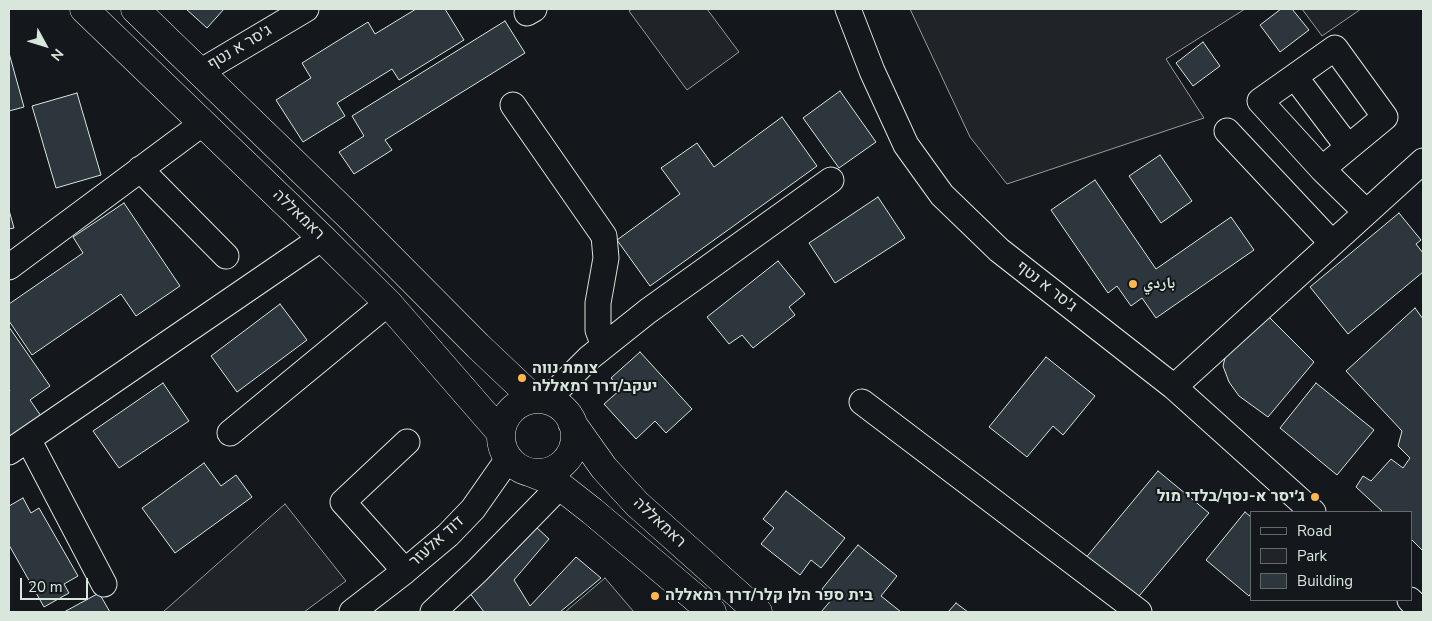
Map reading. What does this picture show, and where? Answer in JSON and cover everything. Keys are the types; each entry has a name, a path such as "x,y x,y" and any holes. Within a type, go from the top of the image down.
{"highway":[{"name":"ראמאללה","path":"84,9 388,303 501,433"},
{"path":"135,9 345,212 478,346 540,400 558,406 568,414 575,436 572,448 566,460 555,469 542,473 519,465 502,446 501,433 504,420 512,410 522,403 540,400"},
{"name":"ראמאללה","path":"572,423 604,468 637,504 758,612"},
{"name":"ראמאללה","path":"519,465 560,486 712,612"}],"street":[{"name":"ג'סר א נטף","path":"200,72 305,9"},
{"name":"ג'סר א נטף","path":"848,9 872,71 906,145 942,195 999,250 1174,387 1312,511"},
{"path":"1322,169 1385,117 1335,48 1260,100 1322,169 1366,212"},
{"path":"1294,77 1348,147"},
{"path":"513,105 604,236 606,258 598,303 598,330 604,346"},
{"path":"9,266 203,123"},
{"path":"1227,131 1332,243"},
{"path":"1174,387 1423,161"},
{"path":"140,169 226,256"},
{"path":"540,400 588,358 648,311 831,180"},
{"path":"104,584 18,446 322,238"},
{"path":"230,433 388,303"},
{"path":"862,402 1139,612"},
{"path":"406,571 343,502 407,442"},
{"name":"דוד אלעזר","path":"352,612 406,571 448,534 519,465"},
{"path":"433,612 477,571 560,486"}],"green space":[{"path":"632,9 707,9 739,52 687,90 629,11"},
{"path":"910,9 1245,9 1166,59 1204,118 1007,184 970,137"},
{"path":"1302,9 1361,9 1322,36"},
{"path":"285,504 346,581 304,612 163,612"},
{"path":"605,578 634,612 565,612"}],"building":[{"path":"186,9 224,9 207,28"},
{"path":"416,9 445,9 464,40 399,80 392,69 337,103 345,116 303,142 276,100 311,78 302,63 368,22 375,34"},
{"path":"1281,9 1292,9 1309,30 1280,52 1260,25"},
{"path":"505,21 525,53 385,140 392,150 354,174 339,152 364,136 352,116"},
{"path":"1203,42 1220,66 1193,86 1176,63"},
{"path":"9,53 24,107 9,111"},
{"path":"840,91 876,142 839,168 803,118"},
{"path":"77,93 101,175 56,188 32,106"},
{"path":"782,117 817,166 650,286 617,240 680,194 661,168 697,143 714,167"},
{"path":"1160,155 1192,201 1161,223 1129,176"},
{"path":"1095,180 1156,269 1231,217 1254,250 1156,318 1142,298 1131,306 1117,286 1108,293 1051,210"},
{"path":"878,197 905,238 835,283 809,243"},
{"path":"124,203 180,286 136,316 121,294 32,355 9,321 9,304 83,253 73,237"},
{"path":"9,210 14,228 9,229"},
{"path":"1399,213 1421,240 1416,244 1423,253 1423,272 1348,334 1310,287"},
{"path":"778,261 805,294 789,307 795,315 753,348 742,335 729,344 707,317"},
{"path":"280,304 307,340 237,392 211,356"},
{"path":"1415,308 1423,319 1423,551 1412,540 1412,511 1382,511 1356,487 1363,476 1371,481 1391,459 1403,468 1410,458 1398,446 1402,431 1346,371"},
{"path":"1267,315 1314,362 1268,417 1239,396 1229,382 1223,366 1227,350"},
{"path":"9,327 50,386 30,400 41,416 9,438 10,391"},
{"path":"640,352 692,409 666,433 655,421 636,439 604,404 621,389 611,378"},
{"path":"1046,357 1095,396 1063,435 1053,426 1027,457 989,427"},
{"path":"163,383 189,421 119,468 93,431"},
{"path":"1316,383 1374,430 1337,475 1280,428"},
{"path":"204,463 221,486 236,475 252,497 175,553 142,508"},
{"path":"1158,471 1209,513 1134,602 1084,560"},
{"path":"786,491 845,538 821,568 811,560 800,575 761,544 774,528 763,519"},
{"path":"23,498 31,513 39,508 78,576 64,584 69,593 44,607 9,545 9,506"},
{"path":"1245,512 1250,516 1249,596 1206,560"},
{"path":"535,526 549,539 514,580 530,606 576,557 601,578 560,612 484,612 469,592"},
{"path":"858,545 897,576 881,596 901,612 821,612 833,598 822,589"},
{"path":"99,593 110,612 64,612"},
{"path":"956,603 968,612 948,612"}],"place":[{"name":"باردي","path":"1133,284"},
{"name":"צומת נווה יעקב/דרך רמאללה","path":"522,378"},
{"name":"ג׳יסר א-נסף/בלדי מול","path":"1315,497"},
{"name":"בית ספר הלן קלר/דרך רמאללה","path":"655,596"}]}
